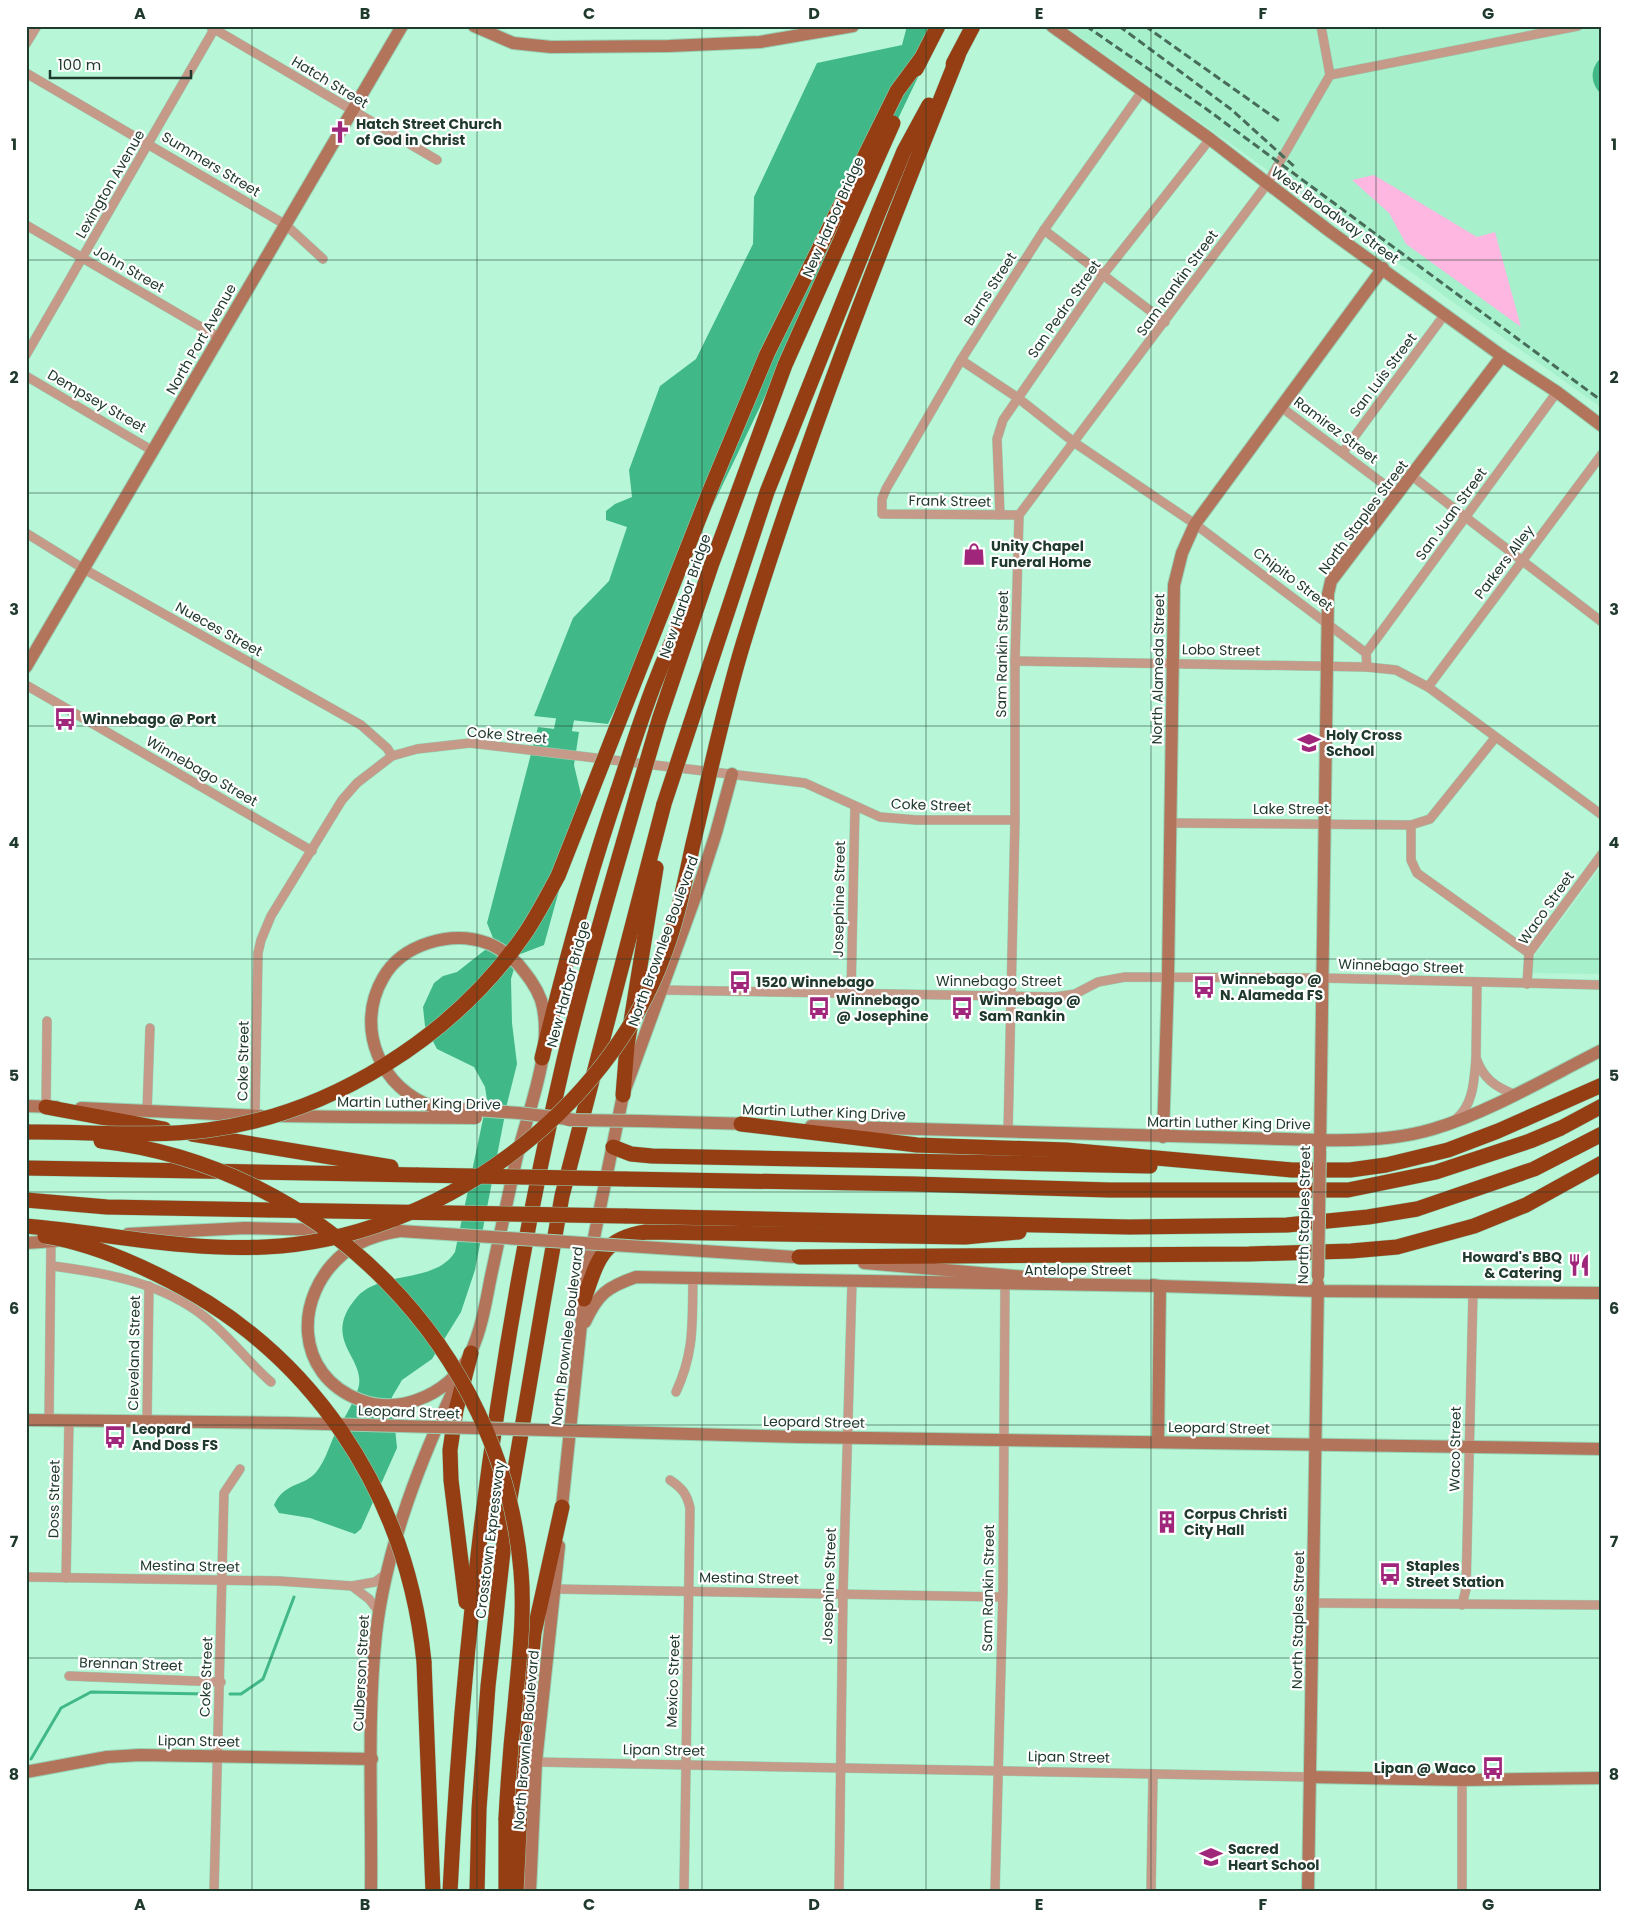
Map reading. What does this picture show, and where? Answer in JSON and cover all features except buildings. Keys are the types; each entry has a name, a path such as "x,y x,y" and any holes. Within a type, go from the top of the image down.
{"highway":[{"name":"New Harbor Bridge","path":"533,1200 564,1057 637,795 711,566 785,364 920,60 938,26"},
{"path":"624,1095 627,1046 645,947 664,804 770,483 904,151 973,26"},
{"path":"26,1226 192,1246 272,1247 322,1240 381,1224 443,1198 495,1167 526,1144 577,1095 615,1046 642,1004 666,952 736,668 774,545 846,340 958,56"},
{"path":"26,1133 144,1134 207,1130 259,1120 311,1103 366,1076 412,1046 445,1020 496,970 524,935 558,876 711,488 767,354 897,90 920,60"},
{"path":"542,1058 571,942 600,842 638,726 672,639 711,566"},
{"name":"Crosstown Expressway","path":"477,1892 479,1809 488,1686 508,1516 562,1196 664,804"},
{"path":"613,1147 631,1154 652,1156 1350,1170 1386,1165 1448,1150 1498,1131 1602,1085"},
{"path":"46,1106 144,1126 380,1164 418,1175"},
{"path":"26,1168 904,1184 1110,1190 1348,1190 1436,1172 1561,1128 1602,1106"},
{"path":"741,1124 917,1145 1066,1150 1292,1170"},
{"path":"26,1133 122,1144 162,1152 237,1177 268,1192 299,1211 348,1246 400,1294 416,1313 458,1373 479,1413 504,1474 512,1509 522,1598 521,1658 506,1818 506,1892"},
{"path":"26,1200 107,1207 299,1211 1088,1226 1287,1225 1368,1217 1417,1209 1534,1169 1602,1134"},
{"path":"798,1257 1249,1254 1351,1251 1396,1246 1474,1226 1526,1205 1602,1163"},
{"name":"Crosstown Expressway","path":"450,1892 456,1774 488,1471 533,1200"},
{"path":"584,1299 595,1267 607,1248 626,1235 646,1232 965,1237 1088,1226"},
{"path":"26,1234 86,1246 131,1262 180,1285 223,1312 253,1334 323,1405 360,1459 394,1529 417,1604 424,1662 432,1892"},
{"path":"470,1636 450,1450 456,1410 471,1353"},
{"path":"516,1892 524,1730 534,1633 562,1507"}],"main road":[{"name":"North Port Avenue","path":"26,667 402,26"},
{"path":"474,26 513,43 551,47 669,46 760,42 853,26"},
{"name":"West Broadway Street","path":"1052,26 1210,139 1267,184 1502,356 1557,392 1602,426"},
{"name":"North Alameda Street","path":"1163,1136 1168,976 1174,585 1182,553 1195,524 1382,268"},
{"name":"North Staples Street","path":"1308,1892 1328,594 1331,582 1502,356"},
{"name":"North Brownlee Boulevard","path":"530,1892 536,1762 556,1589 562,1507 584,1299 624,1095 663,990 716,834 732,774"},
{"name":"Culberson Street","path":"371,1892 374,1684 380,1613 387,1573 425,1459 471,1353 482,1317 515,1162 542,1058 545,1028 540,1000 533,982 506,953 488,943 456,937 438,940 407,953 387,972 374,999 371,1021 372,1040 383,1068 396,1085 410,1097 434,1108 520,1113 576,1120"},
{"name":"Martin Luther King Drive","path":"26,1106 256,1116 642,1121 1163,1136 1320,1146 1384,1138 1433,1129 1453,1122 1514,1094 1602,1050"},
{"path":"26,1243 245,1228 400,1231 798,1257 1160,1286 1158,1441"},
{"path":"400,1231 362,1241 332,1264 317,1284 311,1298 307,1324 313,1357 327,1378 339,1389 370,1403 404,1404 441,1390 471,1353"},
{"name":"Antelope Street","path":"580,1332 590,1310 613,1285 636,1278 1160,1286 1318,1291 1602,1294"},
{"name":"Leopard Street","path":"26,1420 290,1423 800,1437 1003,1438 1602,1449"},
{"name":"Lipan Street","path":"26,1772 107,1758 140,1755 372,1759"},
{"name":"Lipan Street","path":"1310,1777 1462,1780 1602,1778"}],"street":[{"path":"26,44 37,26"},
{"path":"1321,26 1330,75 1578,26"},
{"name":"Hatch Street","path":"214,27 353,112 437,160"},
{"name":"Lexington Avenue","path":"26,355 150,144 214,27"},
{"name":"Summers Street","path":"26,73 286,225 323,259"},
{"name":"Sam Rankin Street","path":"1008,1133 1015,820 1014,661 1019,515 1075,443 1267,184 1330,75"},
{"name":"Burns Street","path":"882,514 882,499 886,488 961,360 1044,230 1142,90"},
{"name":"San Pedro Street","path":"1000,515 997,439 1003,420 1103,276 1210,139"},
{"name":"John Street","path":"26,225 218,337"},
{"path":"1044,230 1165,322"},
{"name":"San Luis Street","path":"1343,452 1445,314"},
{"name":"Chipito Street","path":"961,360 1018,398 1075,443 1195,524 1366,653"},
{"name":"Dempsey Street","path":"26,376 153,450"},
{"name":"San Juan Street","path":"1366,653 1557,392"},
{"name":"Ramirez Street","path":"1281,407 1397,494"},
{"name":"Parkers Alley","path":"1428,687 1602,454"},
{"path":"1412,476 1521,562 1602,622"},
{"name":"Frank Street","path":"882,514 1019,515"},
{"name":"Nueces Street","path":"26,533 84,569 361,725 387,748 392,756"},
{"path":"1366,653 1367,667 1396,670 1428,687 1602,815"},
{"name":"Lobo Street","path":"1014,661 1367,667"},
{"name":"Winnebago Street","path":"26,685 312,851"},
{"name":"Lake Street","path":"1170,823 1412,824 1430,819 1495,738"},
{"name":"Coke Street","path":"256,1116 258,953 261,940 271,916 342,800 357,783 392,756 417,749 470,743 805,783 880,817 1015,820"},
{"name":"Josephine Street","path":"851,994 855,806"},
{"path":"1412,824 1411,860 1417,873 1529,953"},
{"name":"Waco Street","path":"1527,984 1529,953 1602,854"},
{"name":"Winnebago Street","path":"663,990 1055,997 1075,994 1098,982 1124,976 1322,978 1602,985"},
{"path":"1453,1122 1464,1111 1471,1097 1476,1058 1477,982"},
{"path":"46,1106 47,1021"},
{"path":"146,1112 150,1028"},
{"path":"1476,1058 1482,1072 1492,1083 1514,1094"},
{"path":"49,1420 52,1241"},
{"path":"53,1266 91,1272 149,1286 186,1304 206,1317 271,1382"},
{"path":"676,1392 685,1374 691,1350 693,1278"},
{"name":"Josephine Street","path":"839,1892 842,1593 852,1282"},
{"name":"Sam Rankin Street","path":"995,1892 1002,1598 1005,1285"},
{"name":"Cleveland Street","path":"147,1421 149,1286"},
{"name":"Waco Street","path":"1462,1605 1466,1588 1473,1293"},
{"name":"Doss Street","path":"66,1578 69,1420"},
{"name":"Coke Street","path":"214,1892 217,1756 221,1682 224,1493 240,1469"},
{"name":"Mexico Street","path":"670,1480 682,1488 688,1497 690,1508 684,1766 684,1892"},
{"name":"Mestina Street","path":"26,1577 279,1581 352,1586 375,1582 387,1573"},
{"path":"352,1586 369,1599 380,1613"},
{"name":"Mestina Street","path":"556,1589 842,1593 1002,1598"},
{"path":"1313,1603 1602,1605"},
{"name":"Brennan Street","path":"70,1676 221,1682"},
{"name":"Lipan Street","path":"536,1762 1310,1777"},
{"path":"1151,1892 1153,1774"},
{"path":"1462,1780 1462,1892"}],"shaded area":[{"path":"524,26 605,26 542,29"},
{"path":"616,26 762,26 732,31"},
{"path":"907,26 941,26 941,29 608,724 534,716 573,618 609,581 627,527 606,520 606,511 615,504 632,497 629,470 660,386 696,359 753,244 754,197 817,63 902,45"},
{"path":"1065,26 1602,26 1602,408"},
{"path":"1602,57 1602,95 1593,81 1593,71"},
{"path":"1374,175 1477,237 1495,232 1521,327 1406,244 1389,213 1352,180"},
{"path":"538,727 579,732 574,765 583,803 544,945 518,955 511,979 512,1023 517,1064 507,1104 475,1270 461,1312 432,1359 402,1380 392,1397 397,1448 361,1529 355,1534 310,1518 279,1513 274,1505 279,1497 289,1488 307,1480 320,1467 358,1389 359,1378 357,1368 343,1337 343,1326 347,1312 357,1297 367,1289 380,1283 435,1269 446,1262 455,1252 487,1100 485,1087 474,1067 437,1049 425,1026 423,1007 434,983 443,976 457,972 485,950 493,938 487,923"},
{"path":"1602,865 1602,974 1531,973 1532,959"}],"waterway":[{"path":"558,754 568,705 572,697"},
{"path":"230,1694 241,1694 263,1679 294,1597"},
{"path":"31,1759 61,1708 91,1692 207,1694"}],"railway":[{"path":"1086,26 1205,108 1602,401"},
{"path":"1119,26 1232,110 1296,168"},
{"path":"1145,26 1282,123"}],"place":[{"name":"Hatch Street Church of God in Christ","path":"340,132"},
{"name":"Unity Chapel Funeral Home","path":"974,554"},
{"name":"Winnebago @ Port","path":"65,719"},
{"name":"Holy Cross School","path":"1309,743"},
{"name":"1520 Winnebago","path":"740,982"},
{"name":"Winnebago @ N. Alameda FS","path":"1204,987"},
{"name":"Winnebago @ Josephine","path":"819,1008"},
{"name":"Winnebago @ Sam Rankin","path":"962,1008"},
{"name":"Howard's BBQ & Catering","path":"1579,1265"},
{"name":"Leopard And Doss FS","path":"115,1437"},
{"name":"Corpus Christi City Hall","path":"1167,1522"},
{"name":"Staples Street Station","path":"1390,1574"},
{"name":"Lipan @ Waco","path":"1493,1768"},
{"name":"Sacred Heart School","path":"1211,1857"}]}
